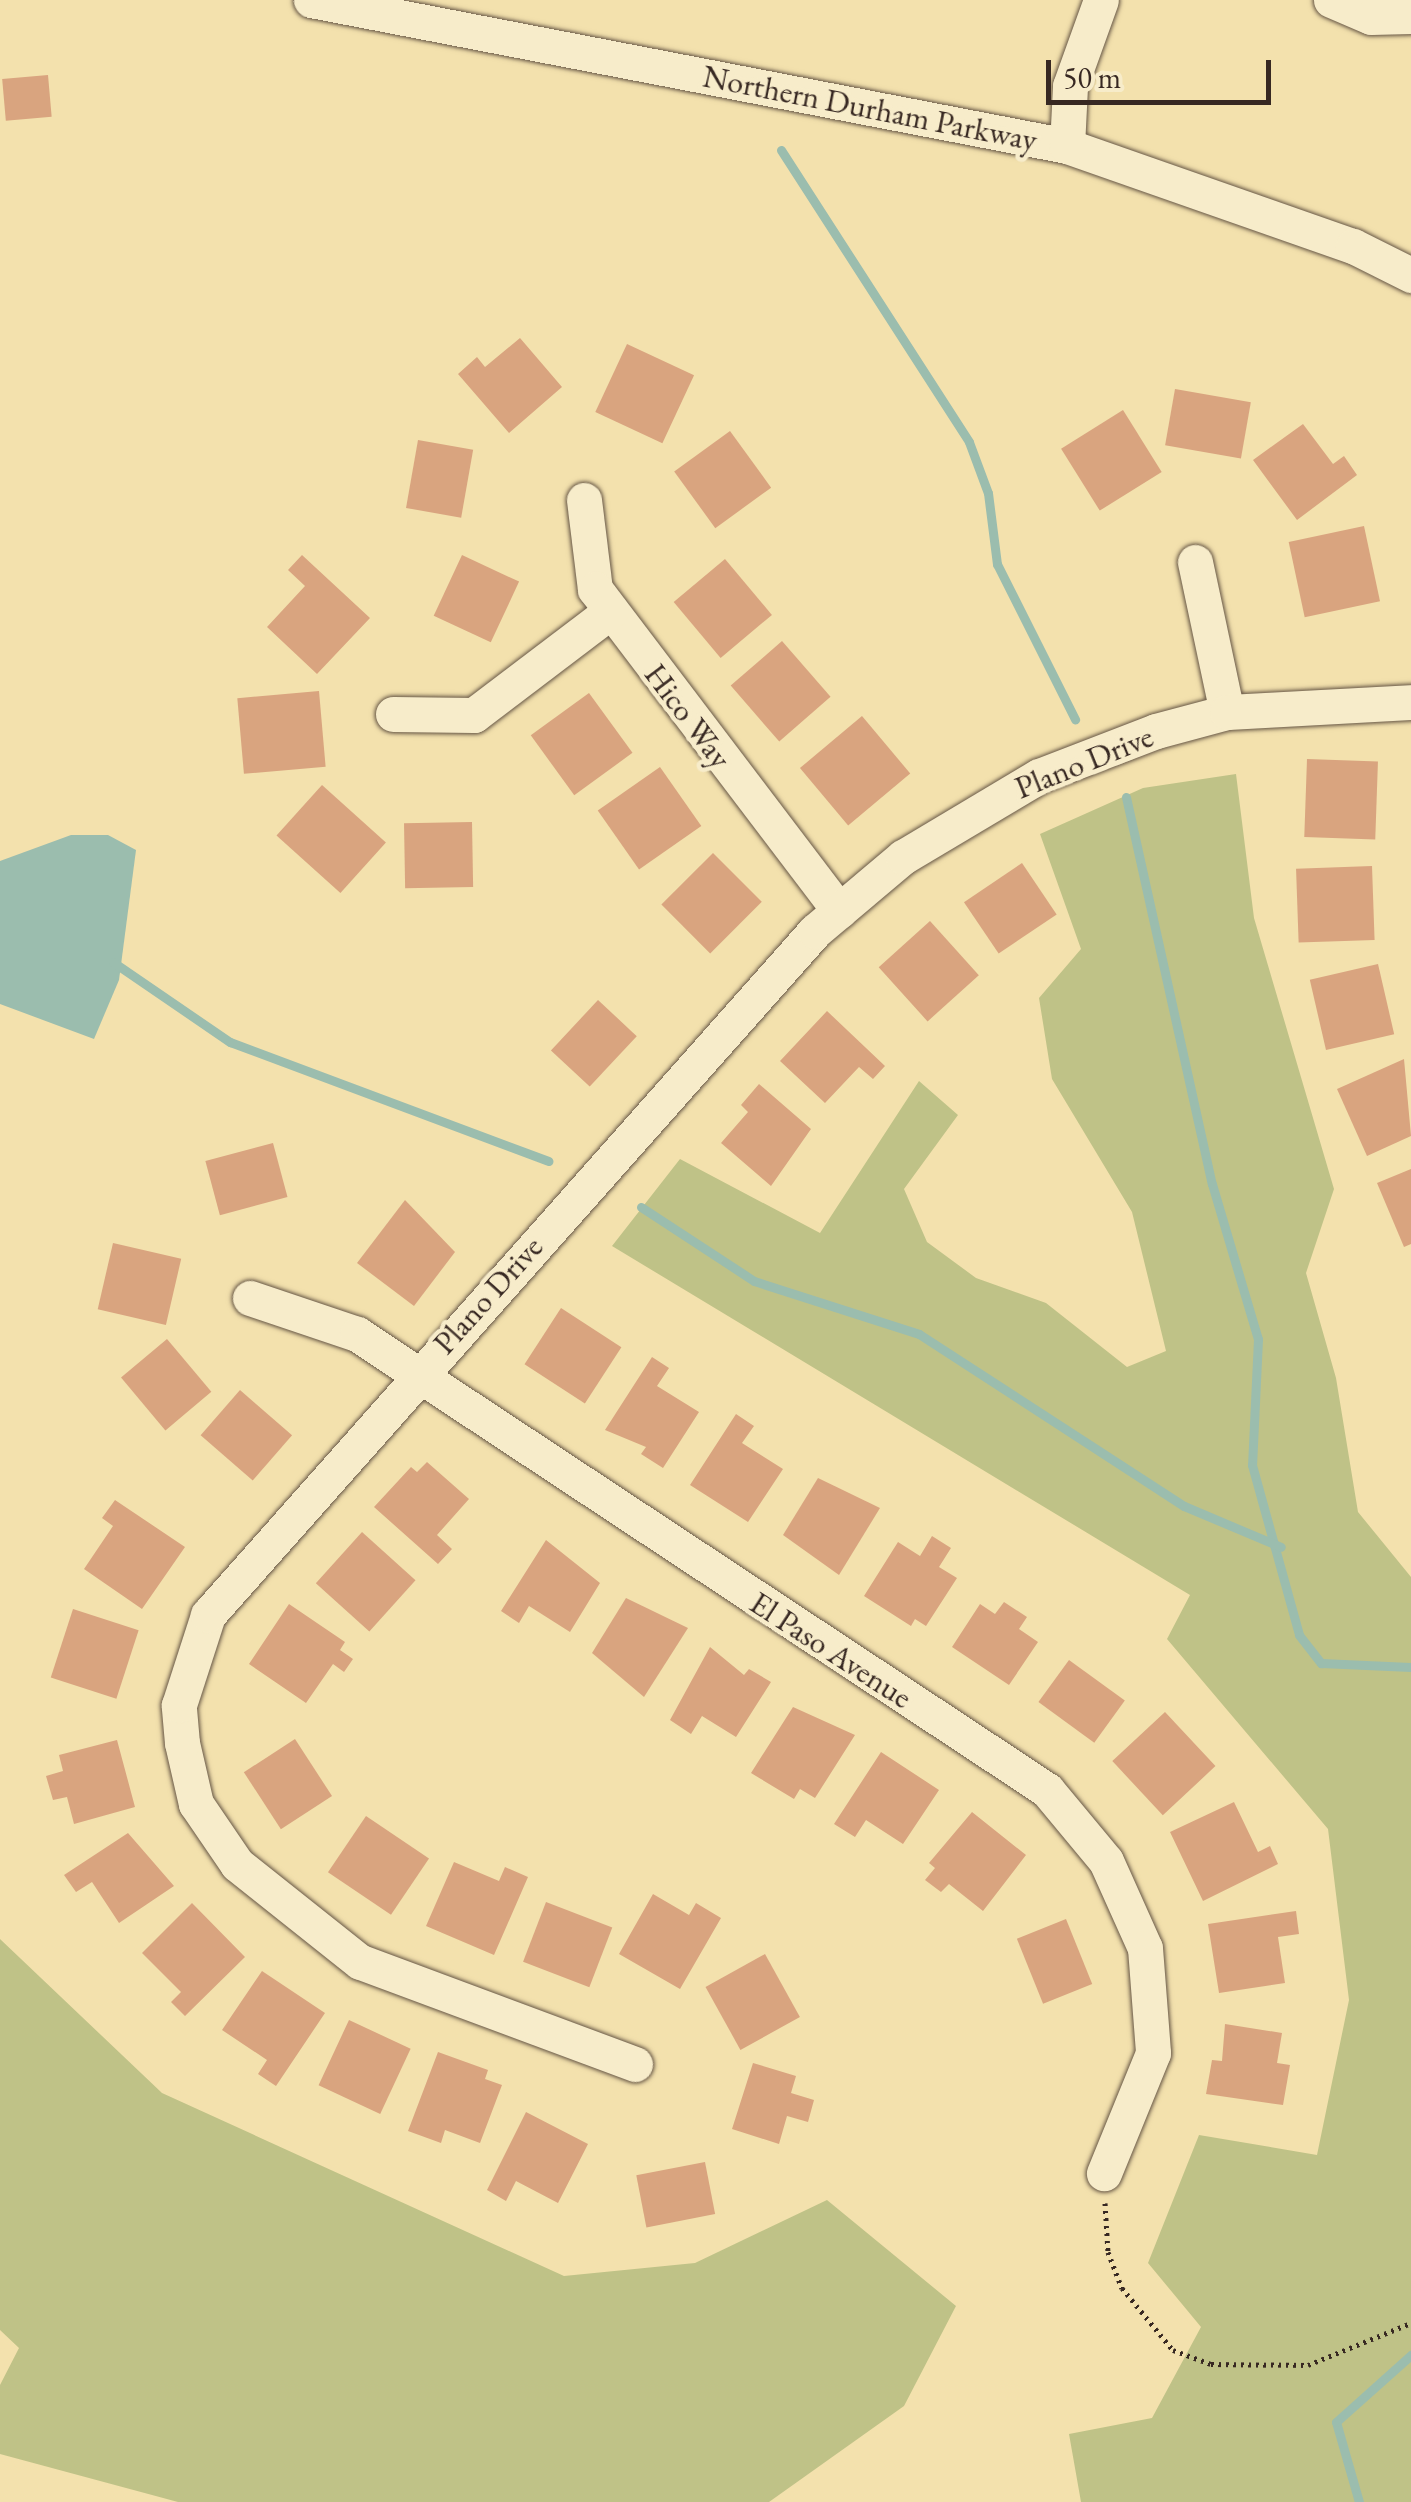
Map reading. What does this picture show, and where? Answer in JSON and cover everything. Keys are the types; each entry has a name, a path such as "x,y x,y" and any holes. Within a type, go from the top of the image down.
{"street":[{"name":"Northern Durham Parkway","path":"311,0 1067,146 1353,246 1411,275"},
{"path":"1067,146 1070,86 1101,0"},
{"path":"1330,0 1370,17 1411,16"},
{"name":"Hico Way","path":"584,500 595,589 839,911"},
{"path":"1194,562 1226,712"},
{"path":"393,714 474,715 611,611"},
{"name":"Plano Drive","path":"635,2064 360,1962 237,1864 196,1804 179,1705 208,1615 416,1376 839,911 903,857 1038,776 1226,712 1411,702"},
{"name":"El Paso Avenue","path":"250,1298 322,1317 416,1376 1000,1757 1083,1827 1132,1904 1153,2002 1153,2053 1104,2173"}],"path":[{"path":"1104,2173 1108,2252 1122,2288 1173,2350 1210,2364 1308,2364 1411,2323"}],"green space":[{"path":"1236,774 1254,918 1334,1189 1306,1273 1336,1378 1358,1512 1411,1577 1411,2502 1081,2502 1069,2434 1152,2418 1201,2327 1148,2263 1199,2135 1317,2155 1349,2000 1328,1829 1167,1639 1190,1595 612,1246 680,1159 820,1233 919,1081 958,1115 904,1189 927,1242 976,1278 1046,1303 1127,1367 1166,1351 1132,1212 1052,1079 1039,998 1081,949 1040,834 1143,788"},
{"path":"0,1939 162,2093 564,2276 695,2263 827,2200 956,2306 904,2406 769,2502 178,2502 0,2454 0,2385 19,2348 0,2330"}],"shaded area":[{"path":"71,835 108,835 136,850 119,980 94,1039 0,1004 0,861"}],"building":[{"path":"48,75 52,117 6,121 2,79"},
{"path":"520,338 562,387 509,433 458,374 477,357 485,367"},
{"path":"627,344 694,375 662,443 595,412"},
{"path":"1175,389 1251,402 1241,459 1165,445"},
{"path":"1123,410 1162,472 1100,511 1061,449"},
{"path":"1303,424 1333,464 1344,456 1357,475 1297,520 1253,460"},
{"path":"730,431 771,488 715,528 674,472"},
{"path":"418,440 473,450 461,518 406,508"},
{"path":"1364,526 1380,601 1305,617 1289,542"},
{"path":"302,555 370,618 317,674 267,627 305,586 288,570"},
{"path":"462,555 519,582 491,642 434,616"},
{"path":"725,559 772,615 721,658 674,602"},
{"path":"782,641 831,697 779,741 731,686"},
{"path":"319,691 326,767 244,774 237,698"},
{"path":"589,693 632,753 574,795 531,735"},
{"path":"862,716 910,773 848,826 800,768"},
{"path":"1307,759 1378,761 1375,839 1304,837"},
{"path":"660,767 701,826 639,870 598,811"},
{"path":"322,785 386,843 340,893 276,836"},
{"path":"472,822 473,887 405,888 404,823"},
{"path":"713,853 762,902 710,953 661,905"},
{"path":"1022,863 1057,914 999,954 964,902"},
{"path":"1372,866 1375,940 1299,943 1296,869"},
{"path":"930,921 979,975 928,1021 879,967"},
{"path":"1378,964 1394,1034 1326,1050 1310,980"},
{"path":"598,1000 637,1036 590,1087 551,1050"},
{"path":"827,1011 885,1066 873,1079 859,1067 825,1103 780,1061"},
{"path":"1404,1059 1411,1136 1367,1156 1337,1089"},
{"path":"759,1084 811,1129 771,1186 721,1143 748,1112 741,1105"},
{"path":"273,1143 287,1197 220,1215 205,1161"},
{"path":"1411,1169 1411,1244 1404,1247 1377,1183"},
{"path":"405,1200 455,1252 414,1306 357,1263"},
{"path":"113,1243 181,1259 166,1325 98,1309"},
{"path":"561,1308 621,1347 585,1403 525,1364"},
{"path":"167,1339 211,1392 165,1430 121,1378"},
{"path":"652,1357 669,1368 657,1386 699,1412 663,1468 641,1454 646,1447 605,1430"},
{"path":"240,1390 292,1435 253,1481 201,1435"},
{"path":"736,1414 754,1426 742,1443 783,1469 748,1522 690,1485"},
{"path":"427,1462 469,1499 437,1535 452,1549 438,1564 374,1507 411,1467 417,1472"},
{"path":"818,1478 880,1508 839,1575 783,1535"},
{"path":"115,1500 185,1547 142,1609 84,1569 113,1526 102,1518"},
{"path":"362,1532 416,1580 369,1631 316,1583"},
{"path":"932,1536 951,1548 939,1567 957,1578 926,1626 915,1619 911,1626 864,1596 898,1542 920,1556"},
{"path":"546,1540 600,1583 570,1632 529,1606 519,1623 501,1611"},
{"path":"626,1598 688,1628 644,1697 592,1653"},
{"path":"1004,1602 1027,1617 1019,1629 1038,1642 1009,1685 952,1647 980,1604 995,1614"},
{"path":"289,1604 345,1642 340,1650 353,1659 344,1672 333,1664 306,1703 249,1664"},
{"path":"73,1609 139,1630 116,1699 51,1677"},
{"path":"710,1647 744,1675 749,1669 771,1682 736,1737 702,1716 691,1734 670,1720"},
{"path":"1069,1660 1125,1701 1094,1743 1038,1702"},
{"path":"793,1707 855,1735 815,1798 800,1789 794,1799 751,1773"},
{"path":"1165,1712 1215,1766 1163,1815 1112,1761"},
{"path":"295,1739 332,1796 281,1829 244,1772"},
{"path":"117,1740 135,1807 74,1824 67,1797 53,1800 46,1776 63,1771 59,1755"},
{"path":"881,1752 939,1790 903,1844 866,1820 855,1837 834,1824"},
{"path":"1234,1802 1258,1852 1270,1846 1278,1864 1203,1901 1170,1832"},
{"path":"972,1812 1026,1855 983,1911 949,1884 941,1892 925,1880 935,1868 929,1863"},
{"path":"366,1816 429,1858 391,1915 328,1872"},
{"path":"128,1833 174,1886 119,1923 92,1882 76,1892 64,1875"},
{"path":"454,1862 499,1881 505,1867 528,1877 494,1955 426,1926"},
{"path":"653,1894 689,1915 696,1903 721,1918 680,1989 619,1954"},
{"path":"546,1902 612,1927 589,1987 523,1962"},
{"path":"192,1903 245,1957 185,2016 171,2002 181,1992 142,1953"},
{"path":"1296,1911 1299,1934 1278,1937 1285,1983 1219,1993 1208,1924"},
{"path":"1066,1919 1092,1984 1043,2004 1017,1939"},
{"path":"765,1954 800,2017 740,2050 706,1987"},
{"path":"262,1971 325,2013 276,2086 258,2074 267,2060 222,2030"},
{"path":"349,2020 411,2049 380,2114 319,2085"},
{"path":"1225,2024 1282,2033 1277,2063 1290,2065 1283,2105 1206,2094 1212,2060 1222,2061"},
{"path":"438,2052 488,2070 485,2079 502,2085 480,2143 445,2130 441,2143 408,2131"},
{"path":"753,2063 796,2076 791,2093 814,2100 808,2122 787,2116 779,2144 732,2129"},
{"path":"526,2112 588,2144 558,2203 516,2181 506,2201 487,2190"},
{"path":"705,2162 715,2214 646,2227 636,2175"}],"waterway":[{"path":"781,150 969,442 988,493 997,564 1075,719"},
{"path":"1126,797 1212,1184 1258,1339 1252,1465 1299,1635 1321,1663 1411,1667"},
{"path":"113,962 230,1042 548,1161"},
{"path":"641,1207 754,1281 919,1334 1184,1506 1281,1547"},
{"path":"1359,2502 1336,2422 1411,2355"}]}
